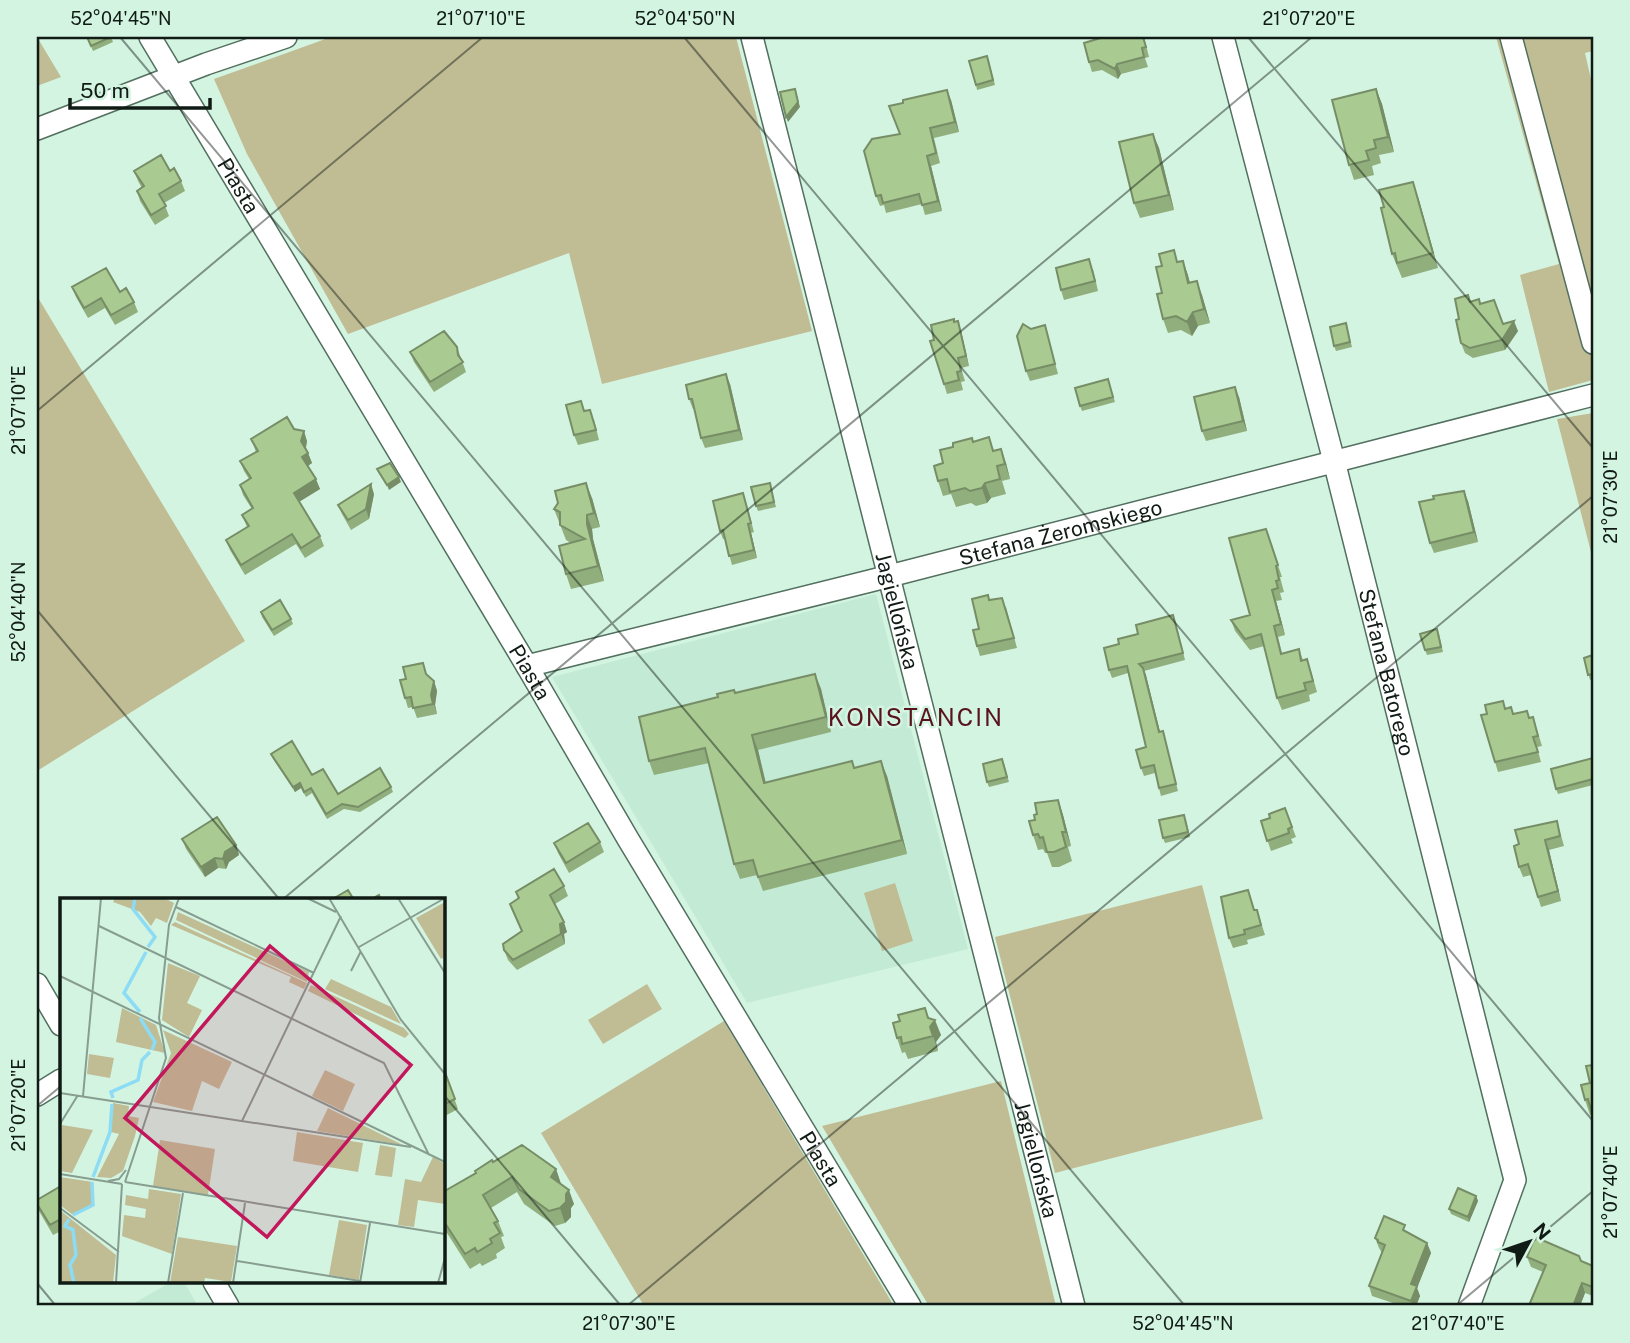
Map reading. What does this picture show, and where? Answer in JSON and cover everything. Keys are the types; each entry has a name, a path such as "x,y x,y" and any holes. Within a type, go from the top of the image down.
{"street":[{"name":"Piasta","path":"150,37 910,1306"},
{"path":"37,129 174,76 286,37"},
{"name":"Jagiellońska","path":"752,37 1074,1306"},
{"name":"Stefana Batorego","path":"1223,37 1334,461 1515,1180 1469,1306"},
{"path":"1511,37 1593,343"},
{"name":"Stefana Żeromskiego","path":"527,666 888,577 1593,396"},
{"path":"37,984 60,1023"},
{"path":"37,1095 60,1081"},
{"path":"215,1284 228,1306"}],"shaded area":[{"path":"37,37 61,77 37,86"},
{"path":"331,37 736,37 812,331 602,384 569,253 348,334 247,154 214,79"},
{"path":"1496,37 1506,37 1593,360 1593,380 1549,392 1520,275 1559,264"},
{"path":"1515,37 1592,37 1593,51 1585,53 1593,88 1593,329"},
{"path":"37,296 245,641 37,771"},
{"path":"1593,413 1593,560 1557,419"},
{"path":"876,594 968,949 747,1003 552,677"},
{"path":"895,883 913,941 882,951 864,893"},
{"path":"1202,885 1263,1119 1055,1173 995,937"},
{"path":"647,984 662,1009 603,1044 588,1020"},
{"path":"724,1021 894,1306 644,1306 541,1133"},
{"path":"1001,1081 1056,1306 929,1306 822,1126"},
{"path":"168,1284 185,1284 198,1306 129,1306"}],"building":[{"path":"87,37 111,37 91,46"},
{"path":"1104,37 1143,37 1146,47 1142,48 1144,57 1117,64 1115,69 1098,60 1089,62 1084,43"},
{"path":"987,56 993,80 976,85 969,61"},
{"path":"795,89 798,102 786,117 780,92"},
{"path":"1376,89 1388,137 1374,140 1376,148 1366,151 1369,160 1349,165 1332,100"},
{"path":"947,90 955,122 930,128 936,153 927,156 938,201 922,205 919,194 883,203 881,195 876,196 864,151 872,139 900,134 889,106"},
{"path":"1153,134 1169,195 1134,203 1119,142"},
{"path":"161,155 170,171 174,168 181,181 159,194 166,206 151,215 137,191 144,186 134,171"},
{"path":"1413,182 1433,253 1397,263 1395,253 1392,254 1379,190"},
{"path":"1174,250 1177,262 1183,261 1188,283 1197,281 1204,309 1193,312 1187,322 1176,316 1163,319 1157,294 1162,293 1156,267 1162,266 1159,254"},
{"path":"1089,259 1095,281 1061,290 1056,268"},
{"path":"106,268 120,292 126,288 134,302 111,315 101,298 84,308 72,287"},
{"path":"1468,295 1470,302 1479,299 1480,304 1494,300 1503,324 1514,321 1502,340 1470,348 1461,343 1455,299"},
{"path":"954,319 954,322 958,321 966,356 958,358 961,371 957,372 959,380 944,384 930,341 934,340 931,325"},
{"path":"1346,323 1350,342 1334,346 1330,327"},
{"path":"1023,324 1031,329 1045,325 1055,364 1026,371 1017,336"},
{"path":"444,331 457,347 463,362 430,382 410,352"},
{"path":"726,374 739,430 701,438 686,385"},
{"path":"1108,379 1113,397 1080,406 1075,388"},
{"path":"1235,387 1243,421 1202,431 1194,397"},
{"path":"581,401 584,411 590,410 596,430 574,435 566,405"},
{"path":"287,417 294,429 304,431 301,441 308,453 302,457 316,479 294,493 320,536 301,548 292,534 241,565 226,540 249,526 242,515 253,508 240,485 251,478 240,461 258,451 251,439"},
{"path":"989,437 993,451 1001,449 1005,464 997,466 1000,479 985,483 982,488 970,491 965,488 950,492 947,479 938,481 934,466 943,463 940,450 953,447 953,443 972,438 973,442"},
{"path":"390,463 399,477 387,485 377,469"},
{"path":"586,483 594,513 587,515 587,524 598,566 566,574 559,546 585,539 560,525 560,512 554,509 558,503 555,491"},
{"path":"770,483 774,502 756,506 751,487"},
{"path":"371,484 366,509 348,520 338,505"},
{"path":"1464,491 1474,532 1430,543 1419,502 1434,499 1433,496"},
{"path":"743,493 751,523 748,524 754,550 729,556 713,501"},
{"path":"1266,529 1278,565 1278,588 1272,590 1281,624 1274,626 1281,654 1299,649 1301,661 1307,659 1313,681 1304,683 1306,690 1277,698 1261,634 1245,639 1231,620 1250,615 1229,538"},
{"path":"988,595 989,600 1002,598 1014,638 977,646 973,630 979,629 972,599"},
{"path":"280,600 291,619 272,630 261,612"},
{"path":"1173,615 1183,653 1139,664 1143,668 1159,732 1163,731 1176,784 1159,788 1154,765 1141,768 1136,750 1146,747 1127,666 1109,670 1104,648 1119,644 1118,639 1138,634 1136,625"},
{"path":"1437,629 1441,647 1425,650 1420,634"},
{"path":"1593,655 1593,674 1588,675 1584,658"},
{"path":"423,663 426,674 434,681 431,695 433,704 413,708 411,697 405,698 400,680 406,679 403,667"},
{"path":"815,674 826,717 752,735 764,783 852,761 854,768 881,761 902,840 758,877 753,860 734,864 705,748 649,761 639,717 718,697 717,694 734,690 735,693"},
{"path":"1503,701 1505,709 1511,707 1513,714 1527,711 1529,718 1533,717 1538,736 1533,737 1538,752 1495,762 1481,715 1487,714 1485,705"},
{"path":"292,741 312,775 323,769 338,794 380,768 391,787 358,807 342,804 326,814 311,788 304,792 300,783 293,787 271,754"},
{"path":"1593,758 1593,779 1556,789 1551,769"},
{"path":"1002,759 1007,777 987,782 983,764"},
{"path":"1058,800 1066,832 1062,832 1066,847 1047,852 1043,837 1033,835 1029,821 1035,820 1034,815 1037,814 1035,803"},
{"path":"1285,808 1292,827 1288,829 1289,833 1267,841 1261,821 1270,818 1269,814"},
{"path":"1184,815 1188,832 1163,838 1159,820"},
{"path":"217,817 236,845 225,852 223,859 215,858 201,867 182,839"},
{"path":"1557,821 1560,836 1545,840 1558,891 1538,897 1528,864 1519,867 1514,846 1519,844 1515,830"},
{"path":"588,823 600,842 566,863 554,843"},
{"path":"554,869 564,886 550,895 564,922 560,924 561,934 513,960 504,950 503,944 522,931 510,904 519,898 516,892"},
{"path":"348,890 353,898 334,898"},
{"path":"1248,890 1261,925 1244,930 1245,934 1229,938 1221,897"},
{"path":"925,1008 928,1018 935,1020 930,1027 933,1036 902,1044 901,1037 897,1038 893,1023 900,1021 898,1015"},
{"path":"1593,1065 1593,1117 1581,1085 1590,1083 1586,1066"},
{"path":"444,1070 455,1099 444,1104"},
{"path":"522,1145 556,1169 551,1177 569,1190 566,1202 560,1208 549,1211 519,1189 512,1177 483,1195 498,1221 494,1223 500,1233 490,1239 492,1243 477,1252 475,1248 465,1254 444,1222 444,1191 476,1173 475,1171 492,1160 493,1162"},
{"path":"60,1187 60,1220 50,1225 37,1200"},
{"path":"1458,1188 1476,1196 1468,1217 1449,1209"},
{"path":"1384,1216 1405,1225 1403,1230 1427,1243 1411,1284 1417,1286 1411,1301 1369,1286 1385,1245 1375,1238"},
{"path":"1535,1237 1579,1256 1581,1261 1593,1266 1593,1287 1582,1283 1573,1306 1533,1306 1530,1303 1546,1265 1527,1257"}],"district":[{"name":"KONSTANCIN","path":"916,717"}]}
